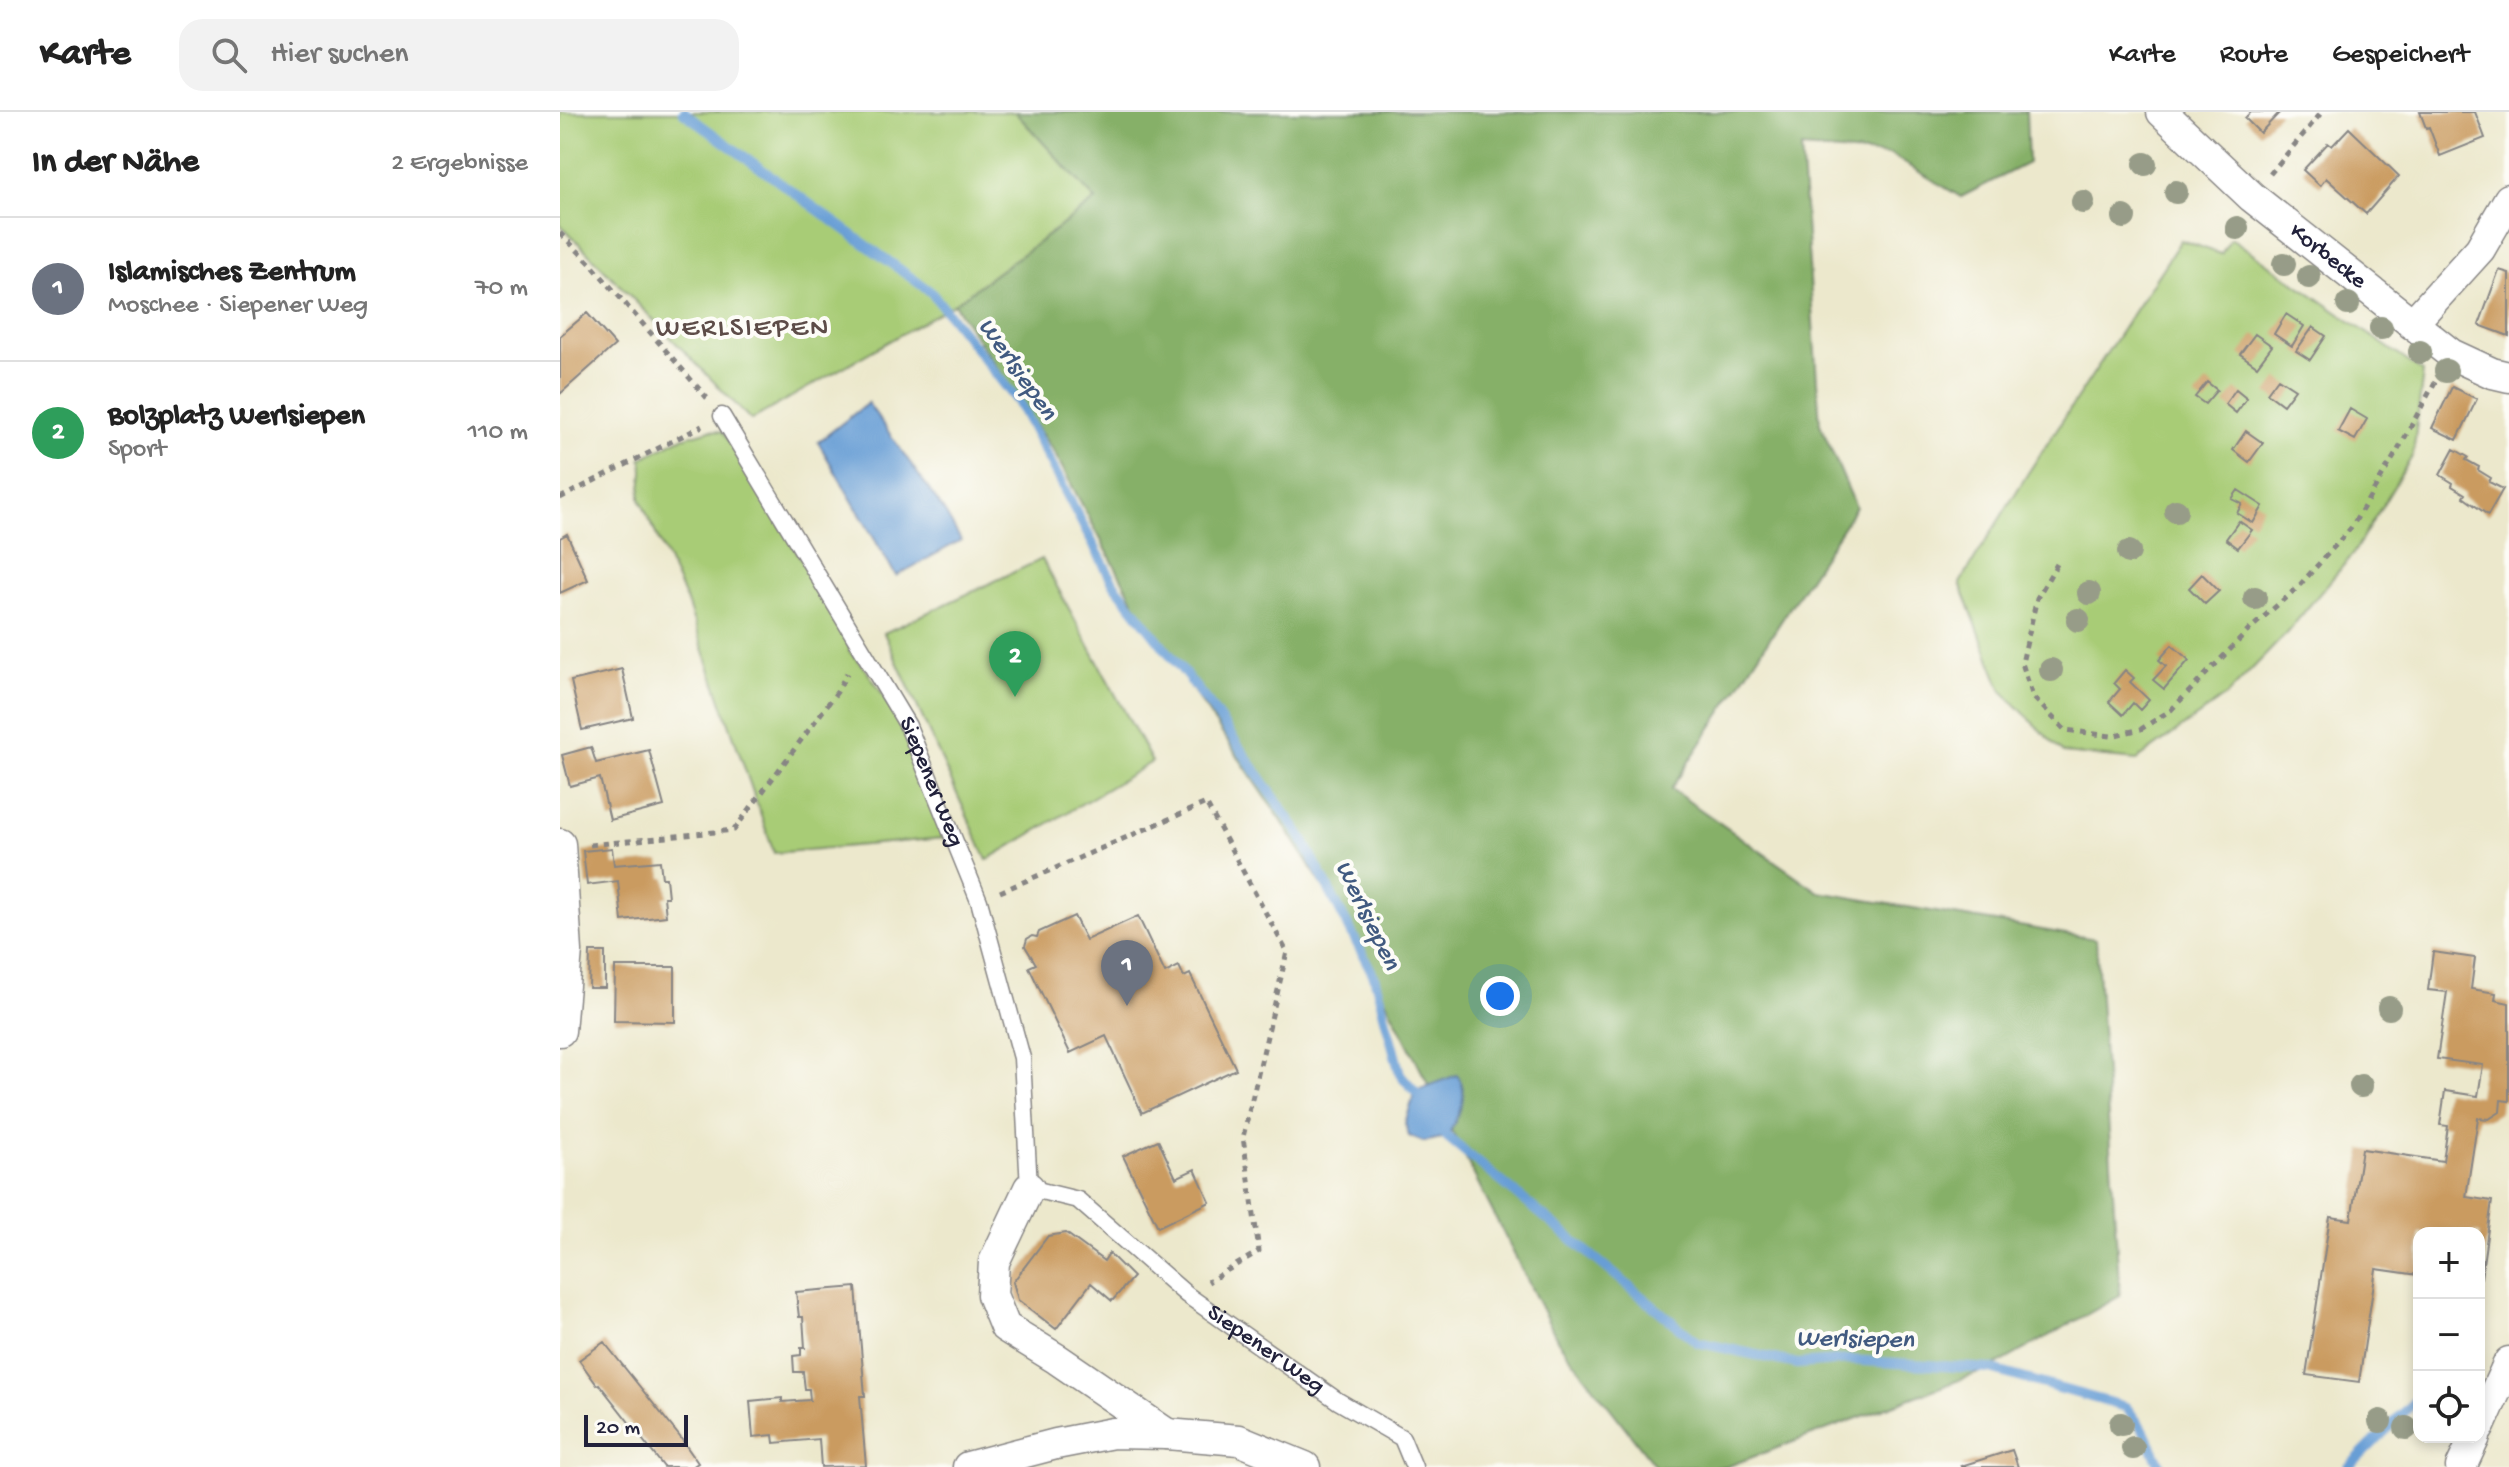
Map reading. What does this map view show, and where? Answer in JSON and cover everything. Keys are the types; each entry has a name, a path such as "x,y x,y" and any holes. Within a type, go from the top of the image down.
{"street":[{"name":"Korbecke","path":"2162,112 2252,197 2451,354 2492,373 2509,377"},
{"path":"2412,324 2480,249 2509,199"},
{"path":"560,846 567,951 560,1031"},
{"name":"Siepener Weg","path":"1029,1188 994,1262 992,1295 1005,1327 1167,1434"},
{"path":"2485,1415 2509,1362"},
{"name":"Siepener Weg","path":"968,1467 1113,1433 1239,1440 1305,1467"},
{"path":"2461,1467 2472,1443"}],"lane":[{"name":"Siepener Weg","path":"722,416 908,726 979,901 1022,1058 1029,1188 1078,1200 1187,1295 1338,1401 1402,1438 1414,1467"}],"path":[{"path":"2252,197 2322,112"},
{"path":"560,233 590,263 722,416 560,498"},
{"path":"2057,564 2037,598 2022,663 2033,697 2065,730 2111,736 2141,729 2171,710 2251,628 2298,587 2351,528 2451,354"},
{"path":"560,846 734,830 837,692 860,648"},
{"path":"979,901 1206,803 1287,952 1243,1137 1259,1251 1187,1295"}],"green space":[{"path":"560,112 1015,112 1096,200 954,304 751,420 560,224"},
{"path":"1015,112 2026,112 2028,163 1961,197 1891,155 1801,148 1820,424 1856,507 1671,789 1819,892 2096,939 2120,1296 1989,1369 1726,1467 1656,1467 1558,1341 1349,928 1281,820 1139,611 1055,454 954,304 1096,200"},
{"path":"2231,238 2423,372 2413,455 2353,554 2284,636 2227,695 2137,760 2063,753 2002,691 1960,583 2028,473 2181,240 2221,254"},
{"path":"710,430 723,432 850,638 849,651 865,669 894,714 917,764 944,838 774,853 687,602 640,499 641,459 678,439"},
{"path":"1042,559 1152,762 987,860 884,633"}],"water":[{"path":"868,403 961,540 896,576 818,442"},
{"path":"1457,1075 1463,1098 1447,1137 1423,1142 1409,1136 1405,1123 1416,1090"}],"building":[{"path":"2251,112 2280,112 2260,133 2245,118"},
{"path":"2420,112 2475,112 2485,138 2440,156"},
{"path":"2349,128 2399,176 2366,214 2326,178 2320,186 2303,170 2328,143 2332,146"},
{"path":"2499,270 2509,273 2509,336 2479,325"},
{"path":"587,313 615,345 560,394 560,336"},
{"path":"2286,314 2304,326 2292,346 2274,334"},
{"path":"2313,327 2326,336 2310,360 2296,351"},
{"path":"2255,334 2272,346 2257,366 2240,354"},
{"path":"2278,378 2295,389 2283,405 2267,393"},
{"path":"2207,382 2217,390 2205,404 2195,397"},
{"path":"2452,387 2477,399 2457,440 2432,428"},
{"path":"2236,389 2247,398 2236,413 2225,404"},
{"path":"2350,409 2367,419 2355,440 2338,431"},
{"path":"2246,431 2263,443 2249,462 2233,450"},
{"path":"2454,449 2491,478 2489,482 2503,489 2488,515 2440,475"},
{"path":"2238,490 2263,506 2253,523 2237,513 2242,504 2232,499"},
{"path":"2239,521 2252,530 2238,548 2226,539"},
{"path":"567,534 588,580 560,593 560,538"},
{"path":"2202,574 2219,591 2205,604 2189,588"},
{"path":"2172,645 2189,660 2164,689 2153,680 2166,666 2159,660"},
{"path":"622,669 633,718 582,730 571,681"},
{"path":"2125,670 2134,678 2130,682 2149,700 2140,710 2133,703 2123,715 2109,702 2120,689 2114,683"},
{"path":"591,747 596,763 649,750 664,806 610,820 600,778 570,786 562,755"},
{"path":"612,848 614,865 660,861 662,878 666,878 666,916 622,921 618,881 587,885 583,851"},
{"path":"1074,916 1086,940 1138,916 1165,973 1179,966 1184,977 1190,974 1236,1069 1142,1113 1106,1036 1070,1053 1029,967 1036,964 1025,946 1027,939 1037,937 1039,932"},
{"path":"590,952 605,952 605,988 589,988"},
{"path":"2433,952 2475,958 2471,989 2496,993 2495,1000 2509,1003 2509,1101 2501,1100 2500,1112 2489,1119 2478,1118 2466,1197 2492,1201 2485,1250 2485,1227 2413,1227 2413,1274 2376,1269 2359,1382 2306,1375 2330,1217 2351,1220 2362,1149 2443,1161 2448,1126 2440,1125 2445,1091 2478,1096 2483,1065 2437,1059 2447,992 2428,990"},
{"path":"615,967 675,967 675,1022 614,1021"},
{"path":"1158,1140 1176,1178 1195,1169 1210,1202 1158,1227 1123,1156"},
{"path":"1066,1233 1104,1261 1109,1253 1133,1277 1112,1301 1091,1283 1056,1329 1018,1300 1013,1282 1048,1236"},
{"path":"856,1287 865,1396 860,1396 866,1466 821,1467 819,1439 774,1443 773,1435 753,1437 750,1401 782,1398 782,1402 810,1400 803,1372 794,1372 793,1356 801,1355 801,1348 805,1348 803,1317 799,1317 796,1292"},
{"path":"604,1342 698,1463 692,1467 664,1467 597,1385 579,1360"},
{"path":"2012,1450 2018,1467 1961,1466"}],"waterway":[{"name":"Werlsiepen","path":"683,112 931,292 1019,403 1114,584 1209,704 1301,836 1374,976 1400,1074 1421,1098"},
{"name":"Werlsiepen","path":"1441,1128 1447,1137 1697,1342 1797,1364 1849,1360 1990,1369 2126,1407 2144,1431 2161,1467"},
{"name":"Korbecke","path":"2349,1467 2413,1403"}],"place":[{"name":"Bolzplatz Werlsiepen","path":"1015,697"},
{"name":"Islamisches Zentrum","path":"1127,1006"}],"district":[{"name":"WERLSIEPEN","path":"743,329"}]}
